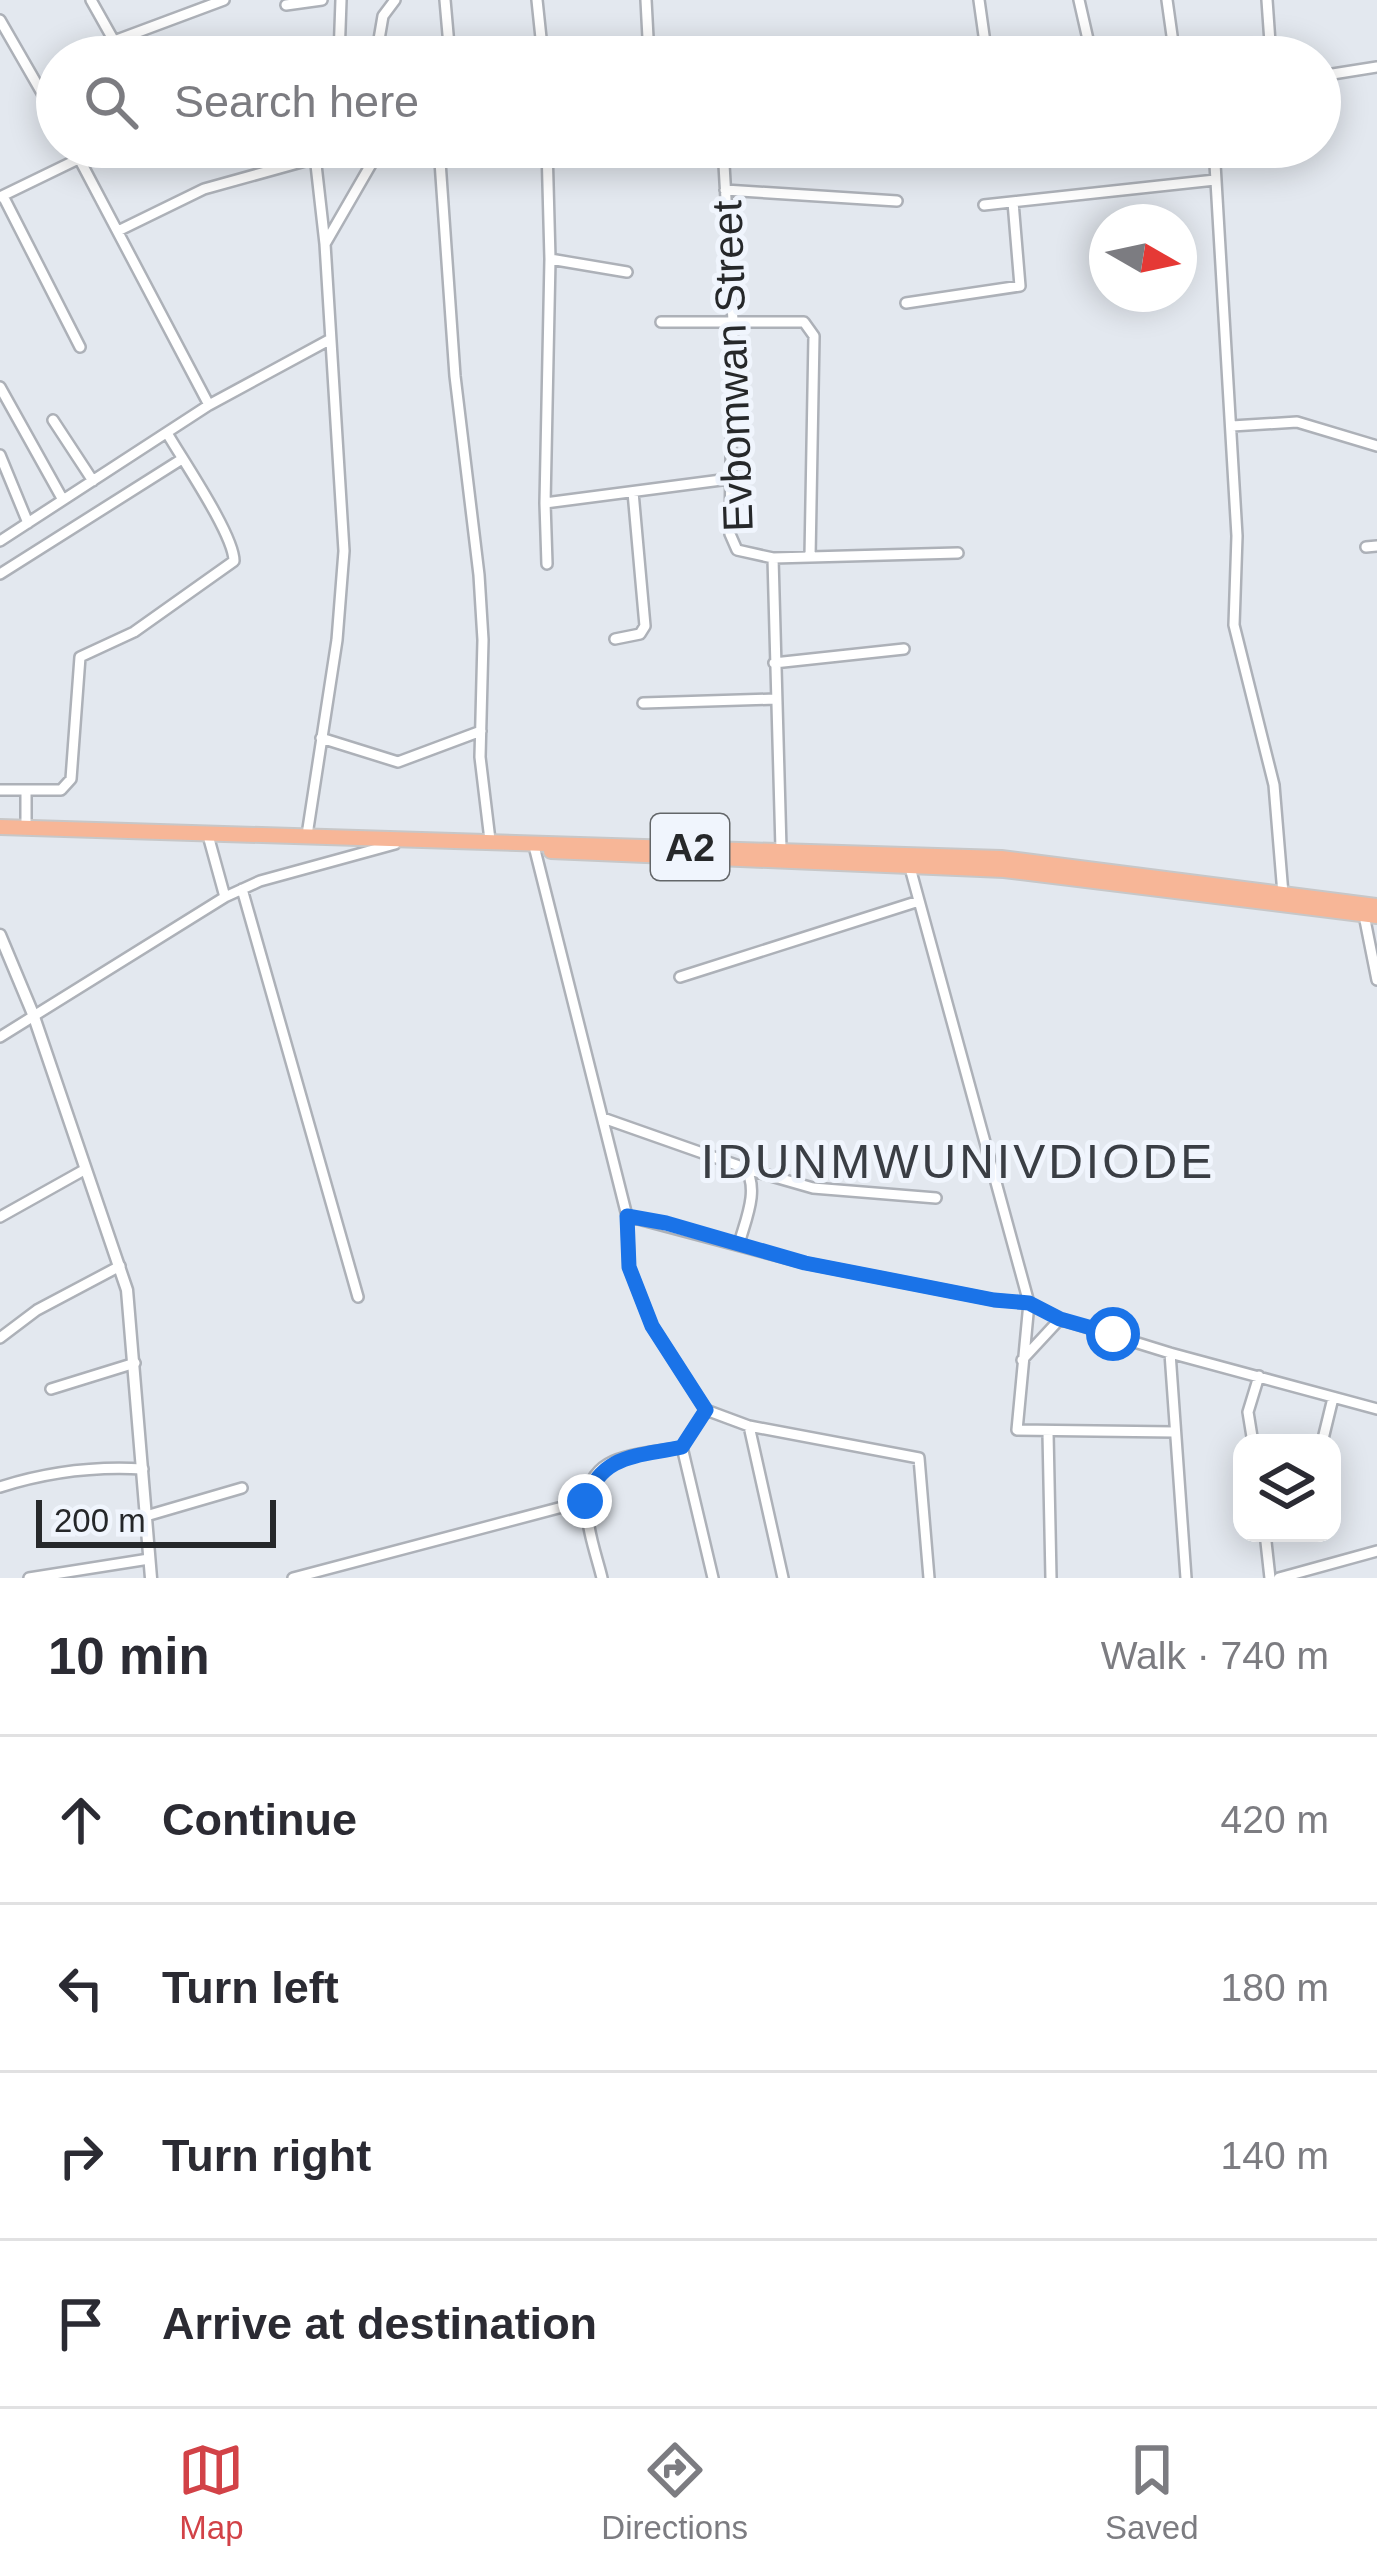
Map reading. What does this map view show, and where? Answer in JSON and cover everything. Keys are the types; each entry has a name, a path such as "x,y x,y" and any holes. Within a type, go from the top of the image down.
{"highway":[{"name":"A2","path":"0,827 1001,858 1373,912"},
{"name":"A2","path":"0,837 395,844 1004,869 1283,894 1373,912"}],"street":[{"path":"91,0 112,36"},
{"path":"125,36 224,0"},
{"path":"286,5 322,0"},
{"path":"340,36 341,0"},
{"path":"380,36 383,16 395,0"},
{"path":"445,0 449,36"},
{"path":"537,0 541,36"},
{"path":"646,0 648,36"},
{"path":"980,0 984,36"},
{"path":"1078,0 1087,36"},
{"path":"1168,0 1172,36"},
{"path":"1267,0 1270,36"},
{"path":"0,20 36,83"},
{"path":"1341,73 1377,67"},
{"path":"59,168 2,196 80,347"},
{"path":"85,168 209,406"},
{"path":"118,231 204,189 269,168"},
{"path":"307,835 337,640 344,551 317,168"},
{"path":"325,244 369,168"},
{"path":"440,168 455,376 479,574 481,730 490,840"},
{"path":"547,564 548,168"},
{"name":"Evbomwan Street","path":"724,168 733,321 730,534 737,550 772,558 958,553"},
{"path":"1215,168 1238,536 1234,625 1274,785 1283,894"},
{"path":"984,205 1215,180"},
{"path":"725,190 897,201"},
{"path":"906,303 1020,286 1013,202"},
{"path":"550,259 627,272"},
{"path":"661,322 804,322 814,336 810,557"},
{"path":"0,541 209,406 329,340"},
{"path":"0,386 63,500"},
{"path":"53,420 93,481"},
{"path":"1232,426 1297,422 1377,446"},
{"path":"0,790 61,790 71,778 80,657 134,632 234,561 226,535 167,433"},
{"path":"0,455 28,523"},
{"path":"0,574 182,459"},
{"path":"545,503 730,478"},
{"path":"615,639 640,634 645,626 633,492"},
{"name":"Evbomwan Street","path":"772,558 781,849"},
{"path":"774,663 904,649"},
{"path":"644,703 776,699"},
{"path":"321,738 398,762 481,730"},
{"path":"26,790 26,828"},
{"path":"208,839 225,897"},
{"path":"0,1037 225,897 395,844"},
{"path":"535,850 627,1216 629,1267 652,1326 706,1410 749,1426 920,1458 928,1578"},
{"path":"909,864 1029,1303 1015,1426 1022,1432 1048,1433 1174,1432"},
{"path":"242,889 358,1297"},
{"path":"680,977 919,901"},
{"path":"1373,912 1377,980"},
{"path":"0,935 33,1014 127,1291 151,1578"},
{"path":"603,1118 813,1188 936,1198"},
{"path":"739,1244 753,1186 745,1168"},
{"path":"0,1217 84,1171"},
{"path":"627,1216 805,1263 1029,1303 1060,1319 1170,1353 1377,1409"},
{"path":"0,1338 37,1310 120,1266"},
{"path":"1022,1360 1060,1319"},
{"path":"1170,1353 1186,1578"},
{"path":"51,1389 135,1363"},
{"path":"1252,1434 1248,1412 1259,1376"},
{"path":"1324,1434 1333,1399"},
{"path":"602,1578 585,1501 593,1477 609,1463 682,1447 706,1410"},
{"path":"749,1426 783,1578"},
{"path":"1048,1433 1051,1578"},
{"path":"682,1447 713,1578"},
{"path":"0,1487 99,1467 142,1469"},
{"path":"146,1516 242,1488"},
{"path":"293,1578 585,1501"},
{"path":"1266,1542 1270,1578"},
{"path":"1280,1578 1377,1551"},
{"path":"28,1578 149,1559"}],"district":[{"name":"IDUNMWUNIVDIODE","path":"958,1161"}],"route":[{"path":"585,1501 593,1477 609,1463 682,1447 706,1410 652,1326 629,1267 627,1216 805,1263 1029,1303 1060,1319 1113,1334"}]}
